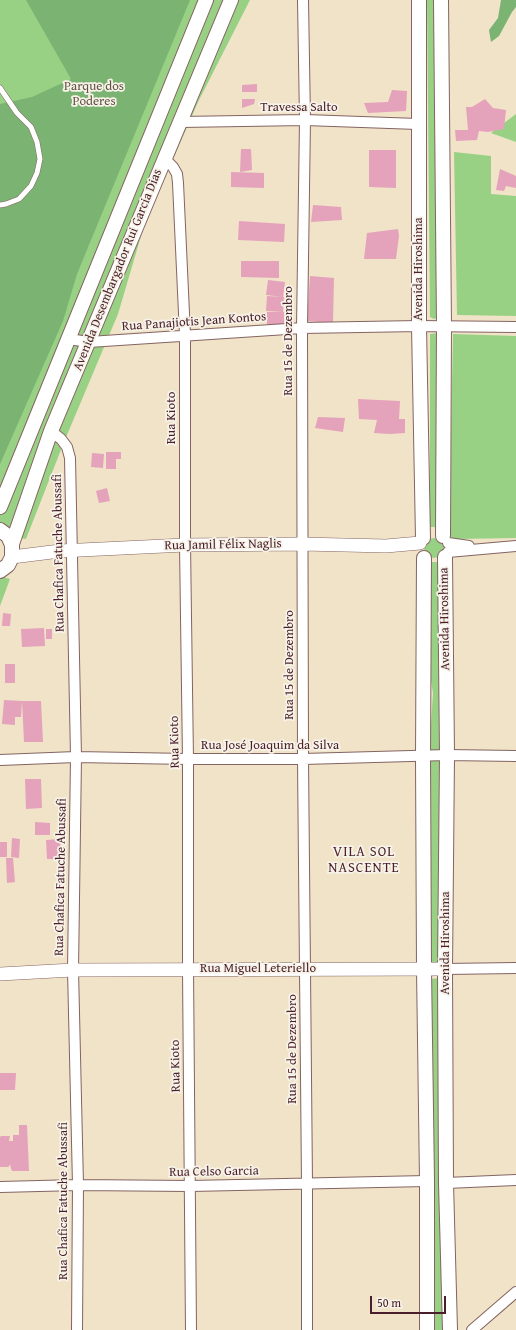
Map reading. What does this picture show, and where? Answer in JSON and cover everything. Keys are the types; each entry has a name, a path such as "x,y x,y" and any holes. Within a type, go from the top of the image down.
{"main road":[{"name":"Avenida Desembargador Rui Garcia Dias","path":"0,507 206,0"},
{"name":"Avenida Desembargador Rui Garcia Dias","path":"12,549 51,431 231,0"},
{"name":"Avenida Hiroshima","path":"419,0 419,326 422,548 427,1330"},
{"name":"Avenida Hiroshima","path":"441,0 447,755 445,969 446,1183 450,1330"},
{"path":"0,530 8,536 12,549 8,565 0,571"},
{"path":"435,533 446,547 441,560 432,561 422,548 426,535 435,533"}],"street":[{"name":"Rua 15 de Dezembro","path":"303,0 305,120 302,328 302,544 306,969 307,1330"},
{"name":"Travessa Salto","path":"180,122 305,120 418,124"},
{"name":"Rua Kioto","path":"164,158 173,167 177,174 185,335 185,545 188,759 191,1330"},
{"name":"Rua Panajiotis Jean Kontos","path":"68,338 89,342 302,328 419,326 516,327"},
{"name":"Rua Chafica Fatuche Abussafi","path":"51,431 67,447 70,458 66,551 76,757 73,970 78,1185 77,1330"},
{"name":"Rua Jamil Félix Naglis","path":"12,549 66,551 185,545 302,544 422,548"},
{"path":"446,547 489,548 516,546"},
{"name":"Rua José Joaquim da Silva","path":"0,760 76,757 303,759 447,755 516,756"},
{"name":"Rua Miguel Leteriello","path":"0,974 73,970 516,968"},
{"path":"446,1183 516,1180"},
{"name":"Rua Celso Garcia","path":"0,1187 78,1185 190,1186 427,1181"},
{"path":"472,1330 516,1292"}],"lane":[{"path":"0,88 17,113 31,127 37,142 40,159 38,173 31,186 20,199 0,205"}],"green space":[{"name":"Parque dos Poderes","path":"0,0 250,0 199,100 174,157 164,158 118,314 64,442 26,539 0,536"},
{"path":"26,0 190,0 77,274 63,321 0,464 0,104 32,97 71,79"},
{"path":"427,0 436,0 439,317 434,319 430,317"},
{"path":"501,0 516,0 516,7 499,36 491,42 489,30 498,18"},
{"path":"516,114 516,142 491,133"},
{"path":"454,152 491,156 491,194 516,196 516,316 457,315"},
{"path":"439,333 441,527 428,527 430,467 430,334"},
{"path":"453,334 516,336 516,538 456,539 451,537 449,533"},
{"path":"430,538 438,538 444,544 444,552 438,558 430,558 424,552 424,544"},
{"path":"428,562 442,562 441,963 431,964 429,754 433,693 429,669"},
{"path":"0,576 10,579 0,606"},
{"path":"442,978 446,1330 433,1330 430,979"}],"building":[{"path":"257,84 257,92 242,92 242,85"},
{"path":"392,90 407,91 406,111 368,113 364,103 388,102"},
{"path":"242,99 255,99 254,104 242,108"},
{"path":"485,99 493,108 506,110 504,129 488,132 479,131 477,140 456,141 455,130 468,130 466,107 472,107"},
{"path":"241,149 251,149 252,170 240,172"},
{"path":"369,150 396,150 396,188 369,187"},
{"path":"500,169 516,176 516,188 506,186 504,191 496,190"},
{"path":"231,172 264,173 264,188 231,187"},
{"path":"313,205 341,207 342,220 311,222"},
{"path":"239,221 285,224 284,242 238,240"},
{"path":"398,229 399,236 396,259 364,259 367,233"},
{"path":"241,261 279,261 279,278 241,277"},
{"path":"310,276 334,278 333,323 307,321"},
{"path":"268,280 285,282 283,297 266,295"},
{"path":"267,296 284,297 283,312 266,311"},
{"path":"267,312 284,312 284,326 267,327"},
{"path":"358,399 400,401 399,419 405,419 405,433 374,433 377,420 359,419"},
{"path":"318,417 345,418 343,432 315,428"},
{"path":"106,452 121,452 121,459 116,459 116,469 106,469"},
{"path":"92,453 104,454 103,468 91,467"},
{"path":"107,488 110,501 99,503 96,491"},
{"path":"3,613 11,614 10,626 2,626"},
{"path":"44,628 45,646 22,647 21,629"},
{"path":"46,629 52,629 52,639 46,639"},
{"path":"5,664 15,664 15,683 5,683"},
{"path":"4,700 22,701 21,717 15,717 15,725 2,724"},
{"path":"22,701 41,701 43,742 24,742"},
{"path":"25,779 41,779 42,808 26,809"},
{"path":"35,822 50,823 50,835 35,835"},
{"path":"12,838 20,839 19,858 11,857"},
{"path":"60,839 61,859 47,859 46,840"},
{"path":"0,842 7,842 7,857 0,857"},
{"path":"6,858 13,858 15,882 7,883"},
{"path":"0,1073 16,1073 15,1090 0,1090"},
{"path":"19,1125 27,1125 29,1171 12,1171 10,1165 9,1167 0,1167 0,1137 10,1136 9,1141 13,1141 13,1135 19,1135"}],"district":[{"name":"VILA SOL NASCENTE","path":"364,860"}]}
